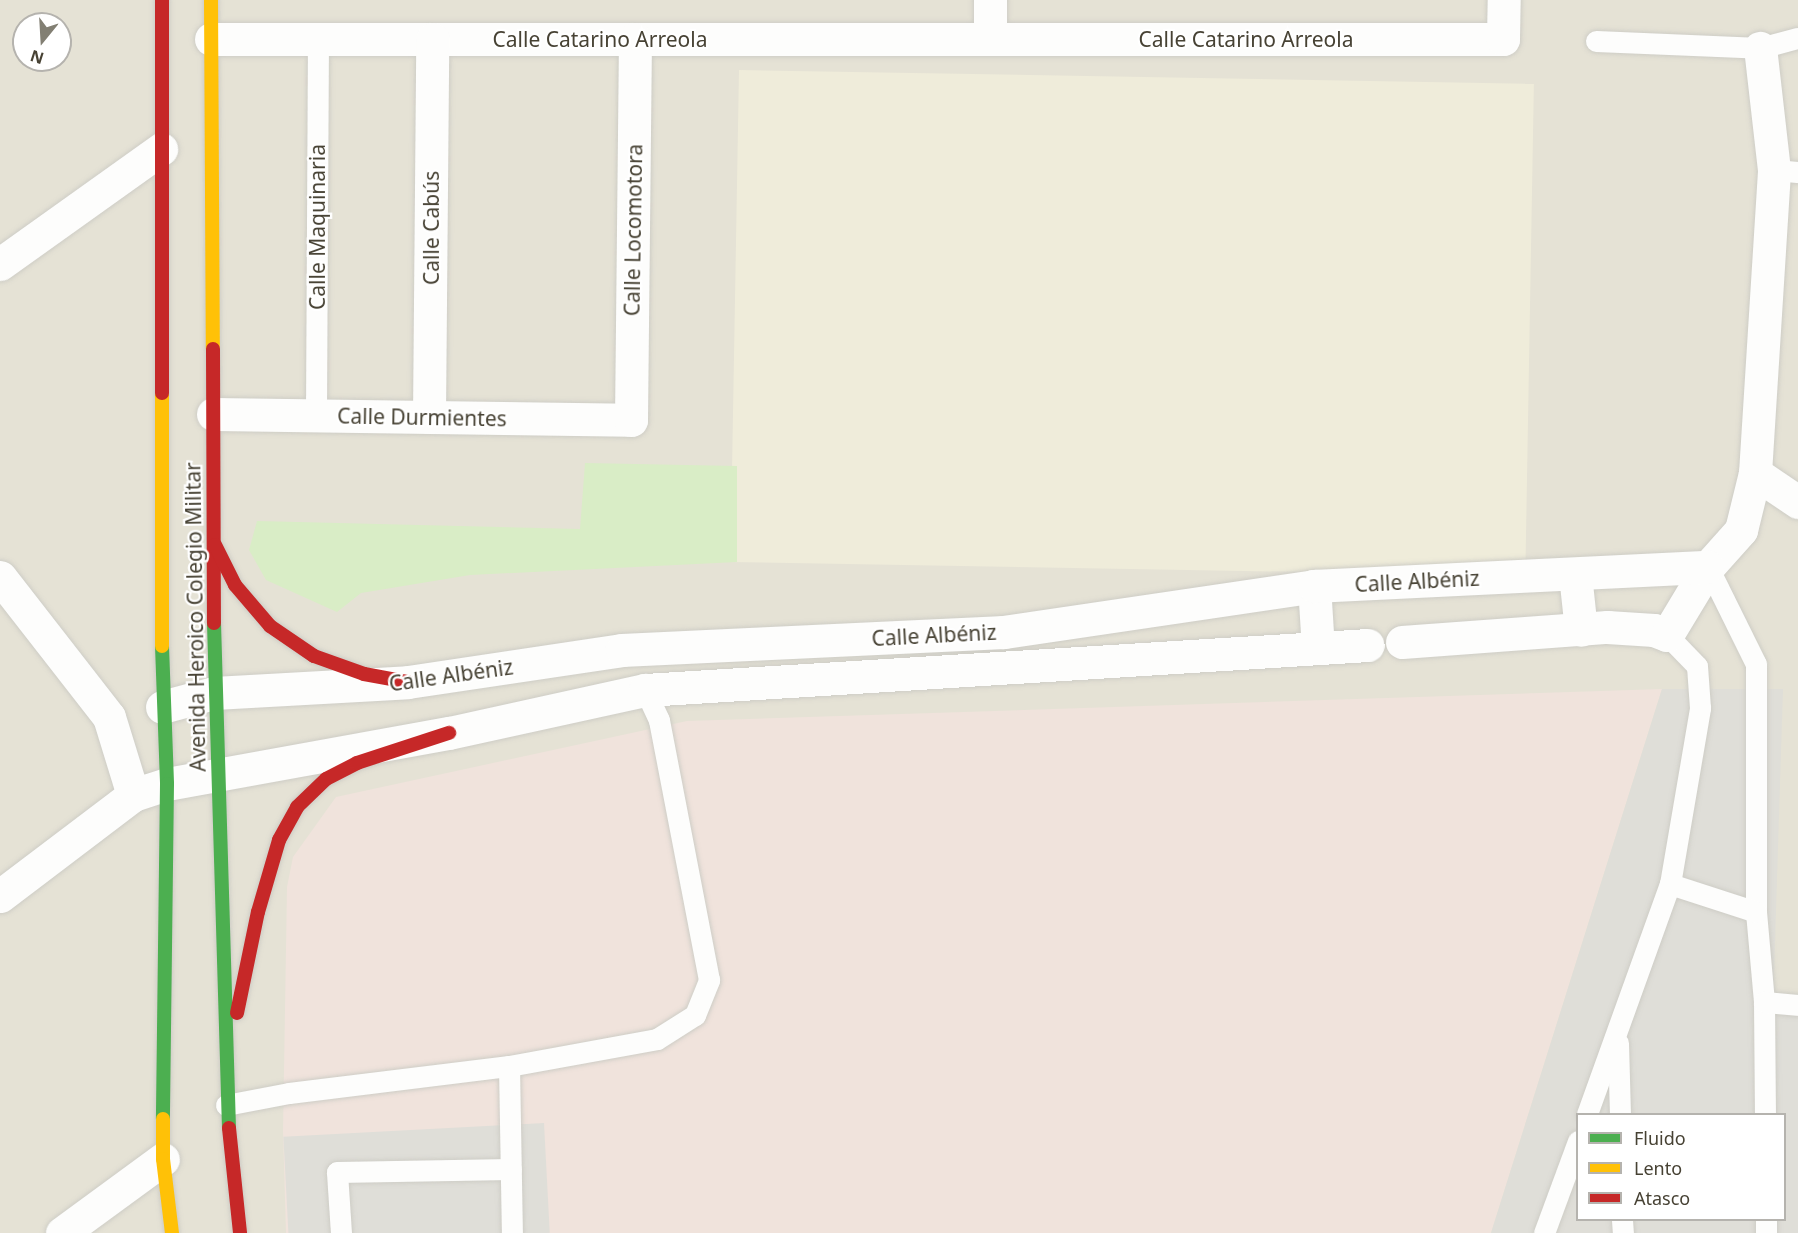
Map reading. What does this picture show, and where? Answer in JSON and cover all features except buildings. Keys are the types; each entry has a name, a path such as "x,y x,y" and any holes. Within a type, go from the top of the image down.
{"street":[{"name":"Avenida Heroico Colegio Militar","path":"162,0 162,707 167,784 163,1159 172,1233"},
{"name":"Avenida Heroico Colegio Militar","path":"211,0 213,414 211,537 214,693 220,772 226,1105 240,1233"},
{"path":"990,0 990,39"},
{"name":"Calle Catarino Arreola","path":"211,39 1503,39 1504,0"},
{"name":"Calle Cabús","path":"429,417 432,39"},
{"name":"Calle Locomotora","path":"631,420 634,39"},
{"path":"1402,642 1631,627 1667,635 1708,567 1742,530 1755,473 1786,171 1760,48"},
{"path":"0,264 161,149"},
{"name":"Calle Durmientes","path":"213,414 631,420"},
{"path":"1755,473 1798,502"},
{"path":"211,537 235,585 270,626 314,656 364,674 408,682"},
{"name":"Calle Albéniz","path":"162,707 214,693 408,682 622,650 1004,632 1314,586 1708,567"},
{"path":"1575,574 1581,630"},
{"path":"0,577 109,717 133,795"},
{"path":"1314,586 1318,648"},
{"name":"Calle Albéniz","path":"0,896 133,795 167,784 220,772 448,733 645,690 1368,645"},
{"path":"225,1068 258,912 279,840 297,807 326,779 357,763 448,733"},
{"path":"62,1233 163,1159"},
{"path":"162,1233 163,1159"}],"lane":[{"path":"1596,42 1760,48 1798,38"},
{"name":"Calle Maquinaria","path":"316,415 318,39"},
{"path":"1708,567 1756,664 1756,912 1764,1002 1765,1113"},
{"path":"1587,1113 1670,884 1701,690 1697,666 1667,635"},
{"path":"226,1105 289,1093 509,1066 657,1039 695,1015 704,999 709,980 659,720 645,690"},
{"path":"1670,884 1756,912"},
{"path":"1764,1002 1798,1005"},
{"path":"1617,1030 1620,1113"},
{"path":"509,1066 512,1233"},
{"path":"1544,1233 1576,1146"},
{"path":"341,1233 337,1172 511,1169"}],"shaded area":[{"path":"0,0 1798,0 1798,1233 0,1233"},
{"path":"739,70 1534,84 1525,576 730,562"},
{"path":"1662,689 1491,1233 286,1233 283,1131 287,887 293,857 336,797 687,721"},
{"path":"1662,689 1783,689 1773,1006 1798,1006 1798,1233 1491,1233"},
{"path":"544,1123 550,1233 288,1233 283,1137"}],"green space":[{"path":"585,463 737,466 737,562 470,575 361,593 337,612 266,580 249,550 257,521 580,529"}],"traffic: fast":[{"path":"214,623 229,1128"},
{"path":"162,646 167,784 163,1119"}],"traffic: slow":[{"path":"211,0 213,349"},
{"path":"162,393 162,646"},
{"path":"163,1119 163,1159 172,1233"}],"traffic: jam":[{"path":"162,0 162,393"},
{"path":"213,349 214,623"},
{"path":"215,545 235,585 270,626 314,656 364,674 408,682"},
{"path":"237,1013 258,912 279,840 297,807 326,779 357,763 449,733"},
{"path":"229,1128 240,1233"}]}
